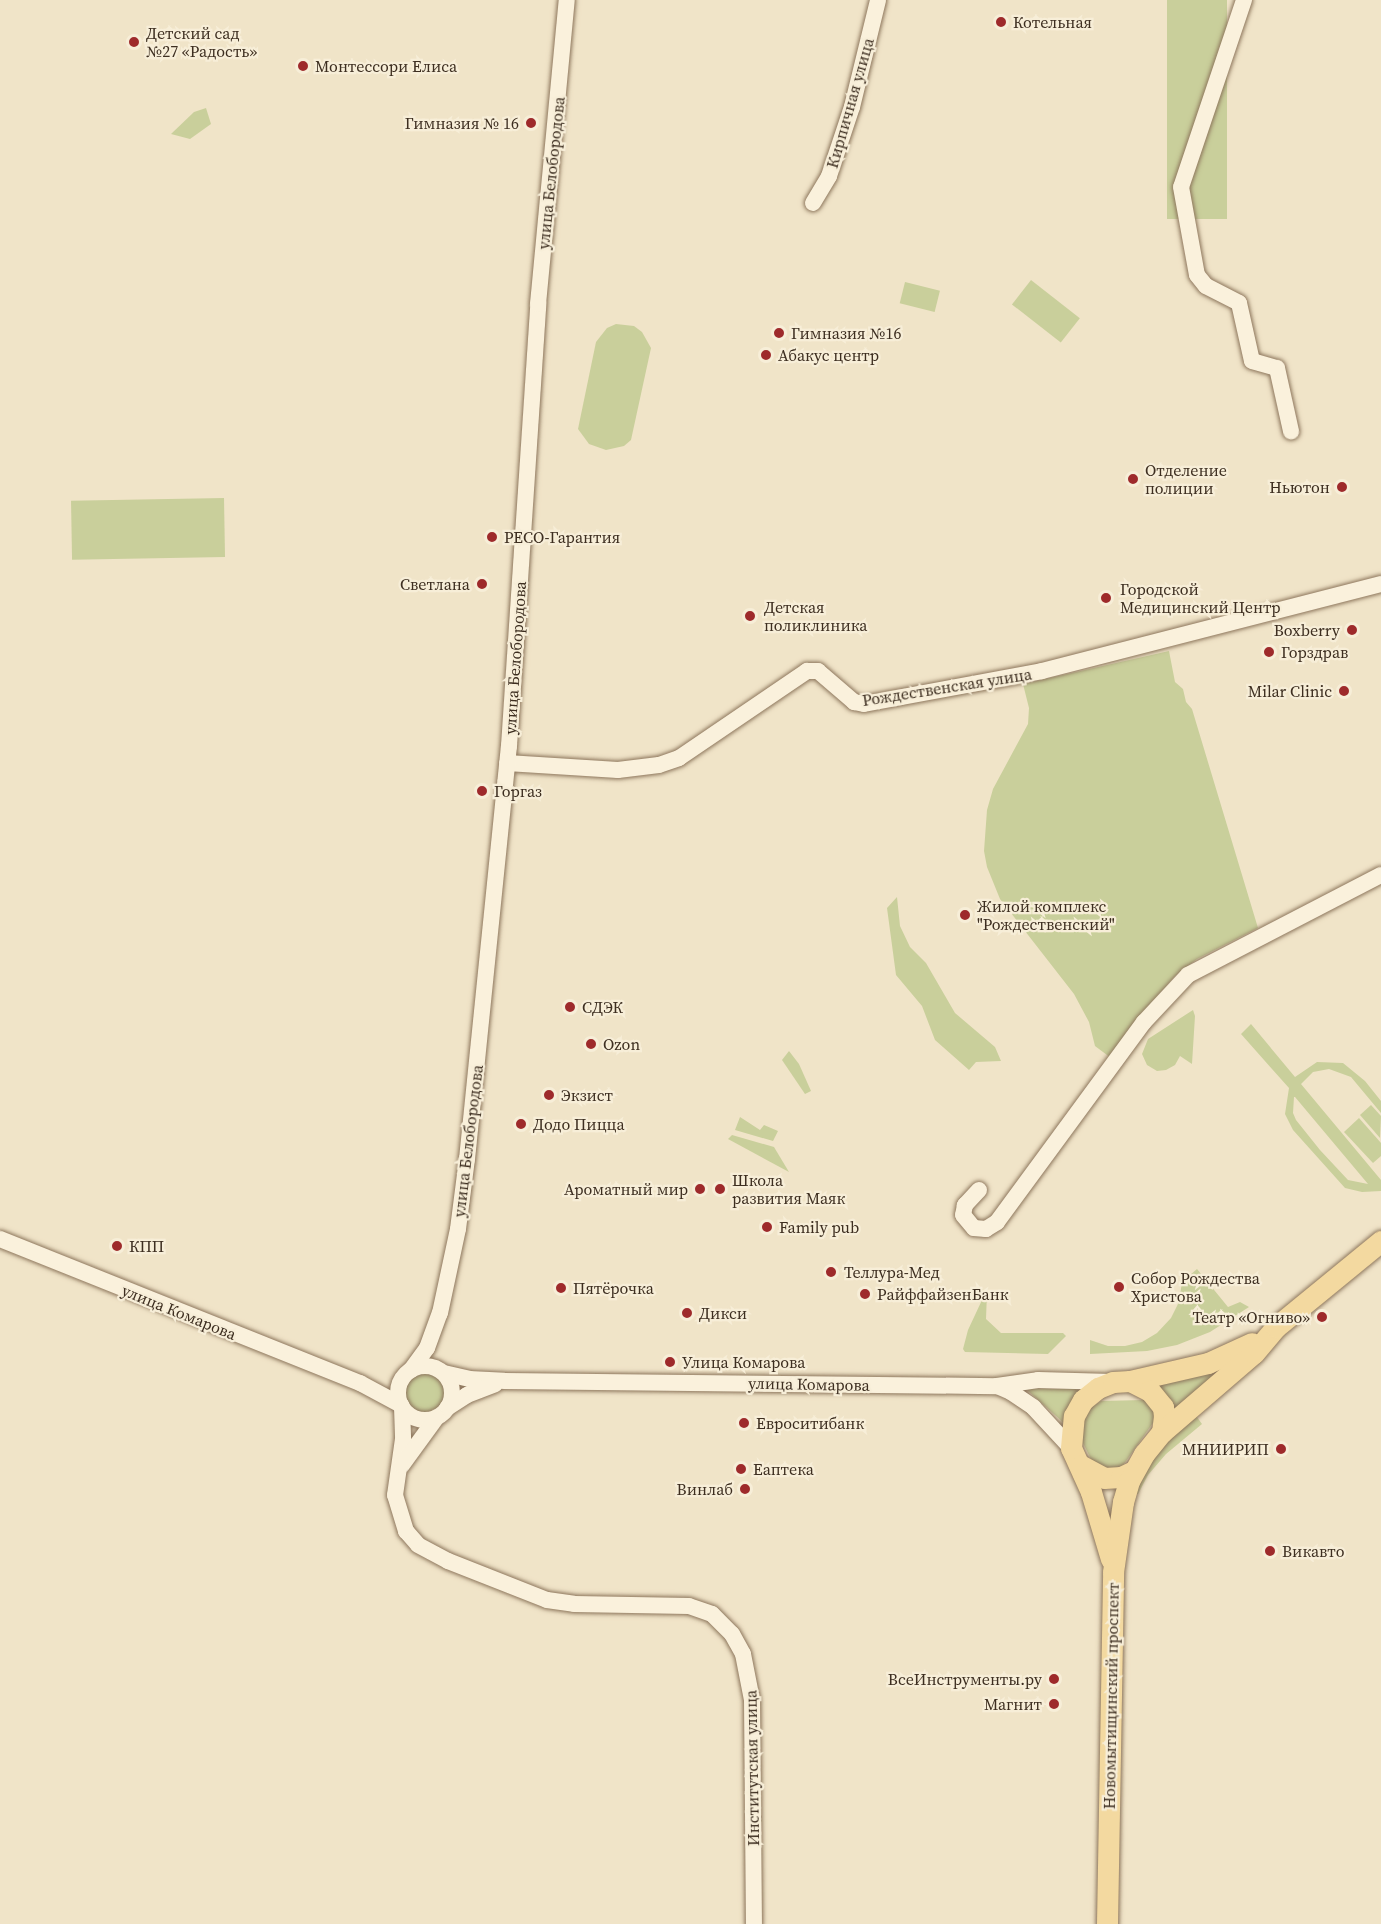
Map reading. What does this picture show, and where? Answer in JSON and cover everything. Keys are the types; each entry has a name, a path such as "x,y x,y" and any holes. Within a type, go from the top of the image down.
{"main road":[{"name":"Новомытищинский проспект","path":"1107,1924 1113,1572 1123,1502 1134,1471 1162,1431 1254,1353 1275,1329 1381,1241"},
{"path":"1113,1572 1098,1510 1075,1457 1072,1423 1077,1408 1089,1394 1122,1382 1162,1376 1218,1359 1244,1348 1275,1329"},
{"path":"1122,1382 1150,1391 1162,1407 1164,1416 1162,1431"},
{"path":"1075,1457 1104,1478 1121,1477 1134,1471"}],"street":[{"name":"улица Белобородова","path":"444,1373 438,1342 440,1313 458,1229 467,1159 507,763 538,304 567,0"},
{"name":"Кирпичная улица","path":"813,203 829,176 852,107 878,0"},
{"path":"1244,0 1181,186 1197,275 1206,286 1239,303 1252,361 1277,368 1291,431"},
{"name":"Рождественская улица","path":"507,763 607,770 659,765 679,758 807,671 818,670 854,702 864,704 1042,671 1381,584"},
{"path":"979,1190 965,1205 963,1215 974,1228 986,1229 997,1222 1144,1022 1188,975 1381,875"},
{"name":"улица Комарова","path":"0,1239 360,1383 402,1406"},
{"name":"улица Белобородова","path":"408,1373 424,1353 440,1313"},
{"path":"397,1473 442,1412 452,1388 444,1373 432,1366 408,1373 398,1389 402,1406 418,1419 442,1412"},
{"name":"улица Комарова","path":"360,1383 382,1386 408,1373"},
{"name":"улица Комарова","path":"444,1373 463,1378 504,1381 997,1386 1038,1380 1122,1382"},
{"name":"улица Комарова","path":"442,1412 467,1395 504,1381"},
{"path":"997,1386 1011,1392 1033,1407 1075,1457"},
{"name":"Институтская улица","path":"402,1406 403,1439 397,1473 396,1503 406,1531 418,1545 448,1561 547,1600 574,1604 689,1606 712,1614 728,1627 743,1654 752,1700 754,1924"}],"green space":[{"path":"1167,0 1227,0 1227,219 1167,219"},
{"path":"206,108 211,124 190,139 171,134 194,112"},
{"path":"1031,280 1080,318 1061,343 1012,304"},
{"path":"905,282 940,291 935,312 900,303"},
{"path":"616,324 634,326 642,332 651,348 631,440 624,446 606,450 589,444 578,429 596,342 607,328"},
{"path":"224,498 225,557 72,560 71,501"},
{"path":"1169,651 1175,682 1183,689 1186,702 1192,709 1258,928 1197,959 1175,976 1141,1015 1111,1058 1095,1046 1089,1022 1074,994 1000,899 987,867 984,851 987,810 993,789 1028,724 1029,708 1023,684"},
{"path":"897,897 900,926 910,947 926,963 955,1013 995,1047 1001,1061 976,1062 969,1070 935,1040 922,1006 896,975 887,908"},
{"path":"1193,1010 1195,1016 1192,1064 1180,1056 1175,1065 1166,1070 1157,1071 1147,1065 1142,1054 1148,1039"},
{"path":"1251,1024 1295,1077 1317,1062 1343,1063 1365,1081 1381,1101 1381,1113 1351,1077 1329,1069 1313,1072 1301,1084 1381,1180 1381,1191 1362,1192 1345,1188 1293,1130 1285,1114 1289,1088 1241,1034","holes":["1295,1097 1368,1184 1348,1180 1320,1150 1296,1120 1293,1113"]},
{"path":"789,1051 799,1064 811,1091 805,1094 782,1060"},
{"path":"1371,1105 1381,1116 1380,1138 1360,1115"},
{"path":"740,1117 760,1130 764,1125 778,1131 773,1141 735,1130"},
{"path":"1359,1118 1381,1143 1381,1156 1373,1163 1344,1132"},
{"path":"732,1135 774,1147 789,1172 728,1139"},
{"path":"1197,1269 1228,1307 1240,1302 1249,1307 1210,1332 1177,1345 1147,1351 1090,1354 1090,1340 1108,1346 1125,1346 1142,1342 1157,1333 1171,1318 1179,1302 1182,1282"},
{"path":"979,1288 987,1292 986,1319 1001,1333 1063,1333 1066,1336 1048,1354 965,1352 963,1349 968,1330 982,1300"},
{"path":"1234,1359 1170,1416 1153,1387 1195,1375"},
{"path":"425,1372 433,1373 439,1378 444,1384 444,1400 439,1406 433,1411 425,1412 417,1411 411,1406 406,1400 405,1392 406,1384 411,1378 417,1373"},
{"path":"1025,1388 1056,1389 1085,1389 1065,1424"},
{"path":"1144,1400 1155,1408 1155,1420 1119,1471 1096,1469 1081,1439 1080,1430 1086,1411 1101,1401"},
{"path":"1194,1413 1202,1424 1166,1454 1148,1475 1138,1494 1135,1494 1144,1472 1160,1449"}],"place":[{"name":"Котельная","path":"1001,22"},
{"name":"Детский сад №27 «Радость»","path":"134,42"},
{"name":"Монтессори Елиса","path":"303,66"},
{"name":"Гимназия № 16","path":"531,123"},
{"name":"Гимназия №16","path":"779,333"},
{"name":"Абакус центр","path":"766,355"},
{"name":"Отделение полиции","path":"1133,479"},
{"name":"Ньютон","path":"1342,487"},
{"name":"РЕСО-Гарантия","path":"492,537"},
{"name":"Светлана","path":"482,584"},
{"name":"Городской Медицинский Центр","path":"1106,598"},
{"name":"Детская поликлиника","path":"750,616"},
{"name":"Boxberry","path":"1352,630"},
{"name":"Горздрав","path":"1269,652"},
{"name":"Milar Clinic","path":"1344,691"},
{"name":"Горгаз","path":"482,791"},
{"name":"Жилой комплекс \"Рождественский\"","path":"965,915"},
{"name":"СДЭК","path":"570,1007"},
{"name":"Ozon","path":"591,1044"},
{"name":"Экзист","path":"549,1095"},
{"name":"Додо Пицца","path":"521,1124"},
{"name":"Ароматный мир","path":"700,1189"},
{"name":"Школа развития Маяк","path":"720,1189"},
{"name":"Family pub","path":"767,1227"},
{"name":"КПП","path":"117,1246"},
{"name":"Теллура-Мед","path":"831,1272"},
{"name":"Собор Рождества Христова","path":"1119,1287"},
{"name":"Пятёрочка","path":"561,1288"},
{"name":"РайффайзенБанк","path":"865,1294"},
{"name":"Дикси","path":"687,1313"},
{"name":"Театр «Огниво»","path":"1322,1317"},
{"name":"Улица Комарова","path":"670,1362"},
{"name":"Евроситибанк","path":"744,1423"},
{"name":"МНИИРИП","path":"1281,1449"},
{"name":"Еаптека","path":"741,1469"},
{"name":"Винлаб","path":"745,1489"},
{"name":"Викавто","path":"1270,1551"},
{"name":"ВсеИнструменты.ру","path":"1054,1679"},
{"name":"Магнит","path":"1054,1704"}]}
